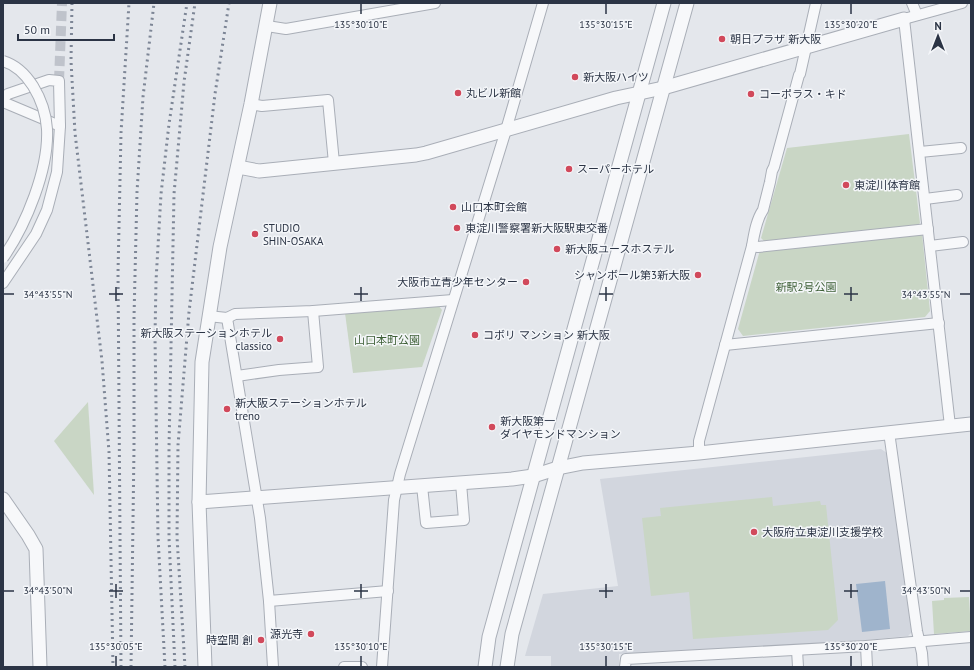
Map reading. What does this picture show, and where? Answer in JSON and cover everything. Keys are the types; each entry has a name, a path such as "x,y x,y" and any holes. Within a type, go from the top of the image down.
{"street":[{"path":"205,667 199,502 202,362 220,247 267,26 270,3"},
{"path":"267,26 286,29 398,6 434,3"},
{"path":"382,667 394,500 543,3"},
{"path":"485,667 489,637 664,3"},
{"path":"507,667 512,634 687,3"},
{"path":"699,452 699,441 755,232 765,203 770,182 770,175 774,167 800,74 816,3"},
{"path":"912,3 917,16"},
{"path":"238,167 259,171 416,155 616,98 663,88 806,46 962,3"},
{"path":"904,19 950,426"},
{"path":"3,61 9,63 27,76 39,95 45,111 47,129 46,151 32,201 12,245 3,258"},
{"path":"3,98 8,94 49,80 59,81 60,126 57,172 46,210 36,234 3,283"},
{"path":"251,104 262,106 328,100 334,163"},
{"path":"3,102 60,126"},
{"path":"920,152 961,148"},
{"path":"925,199 958,195"},
{"path":"752,246 758,247 928,229"},
{"path":"930,246 963,242"},
{"path":"208,316 227,318 235,314 312,311 453,300"},
{"path":"236,376 279,370 318,367 312,311"},
{"path":"227,318 257,498 269,601 273,667"},
{"path":"725,345 939,323"},
{"path":"199,502 397,488 533,476 558,468 583,463 971,424"},
{"path":"889,432 923,667"},
{"path":"422,486 426,523 464,520 461,483"},
{"path":"3,499 36,549 40,667"},
{"path":"269,601 388,591"},
{"path":"625,667 626,659 866,646 971,637"},
{"path":"866,646 867,667"},
{"path":"797,650 798,667"},
{"path":"344,667 362,667"}],"shaded area":[{"name":"大阪府立東淀川支援学校","path":"881,449 887,453 913,631 908,636 845,642 619,654 619,667 551,667 551,656 525,656 543,594 618,586 600,479"}],"green space":[{"name":"東淀川体育館","path":"909,134 920,223 916,227 765,242 761,238 787,148"},
{"name":"新駅2号公園","path":"922,234 930,311 925,317 743,336 738,329 760,250"},
{"name":"山口本町公園","path":"438,305 442,310 422,367 353,373 345,313"},
{"path":"88,402 94,495 54,441"},
{"path":"772,497 773,506 820,501 821,505 826,505 838,620 828,630 693,639 689,592 651,596 642,518 661,516 660,508"},
{"path":"969,597 971,631 934,634 932,601 944,600 944,598"}],"water":[{"path":"885,581 890,629 862,632 856,584"}],"tunnel":[{"path":"59,81 62,3"}],"railway":[{"path":"72,3 71,61 75,133 102,361 109,452 113,667"},
{"path":"121,667 118,273 121,133 129,3"},
{"path":"131,667 134,317 137,192 143,97 154,3"},
{"path":"165,667 158,537 155,337 156,281 161,194 169,124 187,3"},
{"path":"175,667 169,538 169,448 174,194 184,82 195,3"},
{"path":"185,667 177,537 178,445 189,312 215,94 229,3"}],"place":[{"name":"朝日プラザ 新大阪","path":"722,39"},
{"name":"新大阪ハイツ","path":"575,77"},
{"name":"丸ビル新館","path":"458,93"},
{"name":"コーポラス・キド","path":"751,94"},
{"name":"スーパーホテル","path":"569,169"},
{"name":"東淀川体育館","path":"846,185"},
{"name":"山口本町会館","path":"453,207"},
{"name":"東淀川警察署新大阪駅東交番","path":"457,228"},
{"name":"STUDIO SHIN-OSAKA","path":"255,234"},
{"name":"新大阪ユースホステル","path":"557,249"},
{"name":"シャンボール第3新大阪","path":"698,275"},
{"name":"大阪市立青少年センター","path":"526,282"},
{"name":"コボリ マンション 新大阪","path":"475,335"},
{"name":"新大阪ステーションホテル classico","path":"280,339"},
{"name":"新大阪ステーションホテル treno","path":"227,409"},
{"name":"新大阪第一 ダイヤモンドマンション","path":"492,427"},
{"name":"大阪府立東淀川支援学校","path":"754,532"},
{"name":"源光寺","path":"311,634"},
{"name":"時空間 創","path":"261,640"}]}
